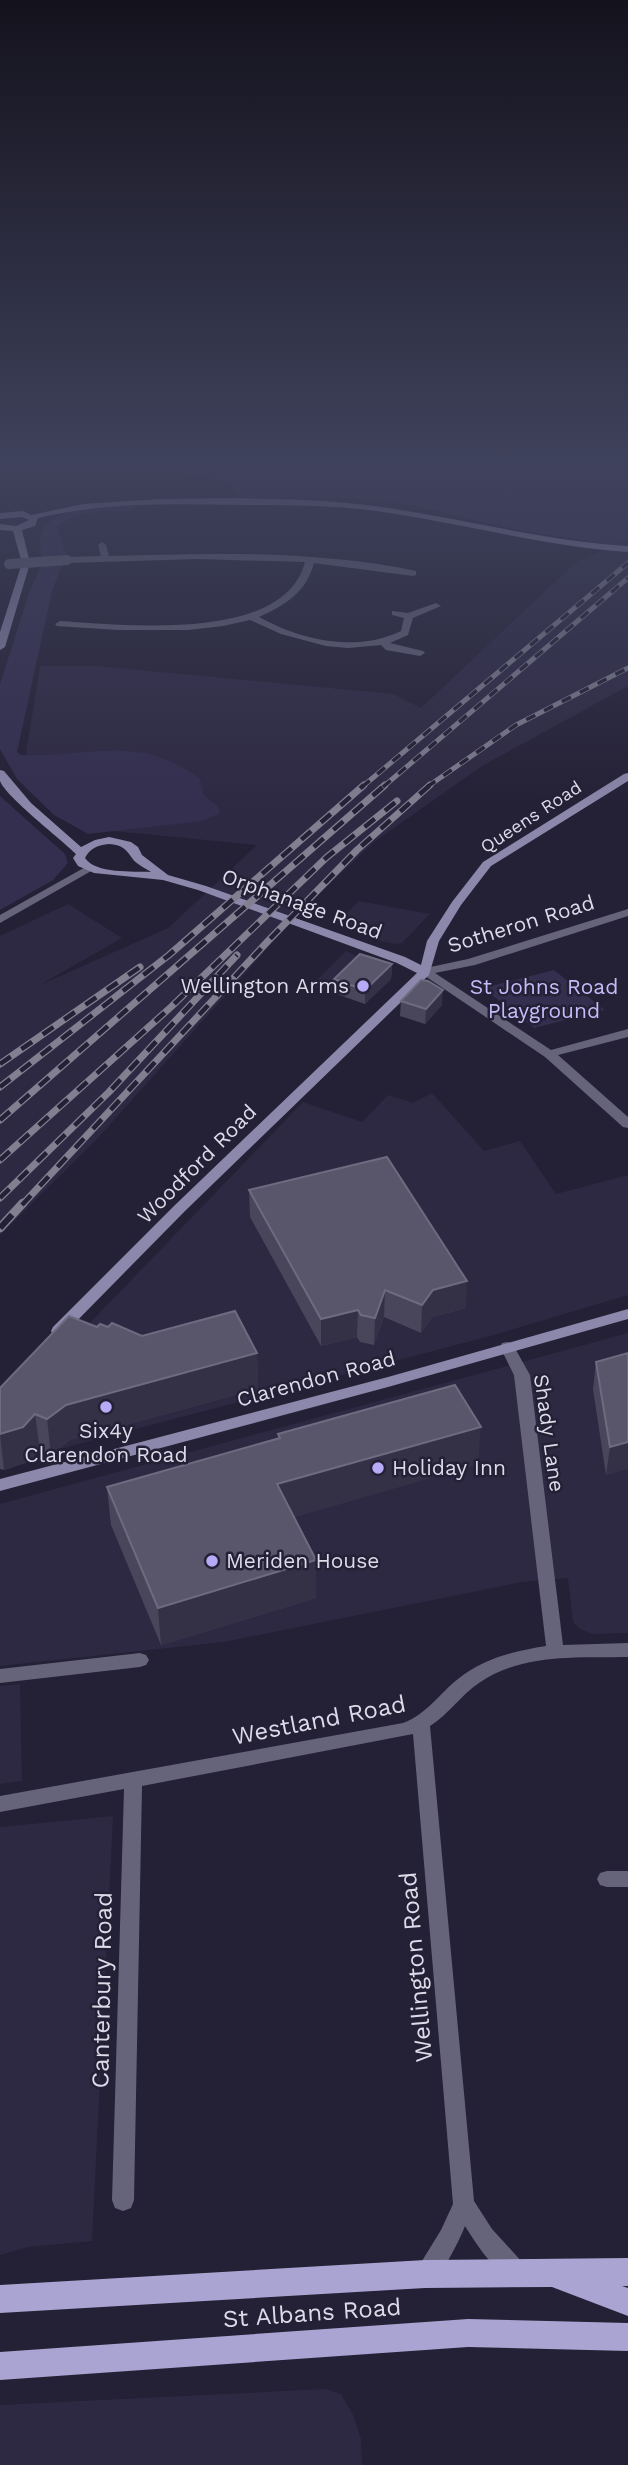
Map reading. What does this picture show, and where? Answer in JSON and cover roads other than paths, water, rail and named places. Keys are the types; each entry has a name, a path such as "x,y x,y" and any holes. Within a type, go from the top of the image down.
{"main road":[{"name":"St Albans Road","path":"0,2299 425,2274 628,2273"},
{"path":"552,2275 628,2302"},
{"name":"St Albans Road","path":"0,2366 468,2333 628,2337"}],"street":[{"path":"0,647 20,581"},
{"path":"60,624 183,628 250,616 293,594 303,581"},
{"path":"395,614 409,616 436,606"},
{"path":"250,616 278,632 309,640 351,645 384,643 405,633 409,616"},
{"path":"384,643 389,648 419,653"},
{"name":"Orphanage Road","path":"0,773 25,804 58,830 80,852 79,858 89,869 164,877 304,924 425,972"},
{"name":"Queens Road","path":"425,972 433,941 456,904 487,864 626,780"},
{"name":"Orphanage Road","path":"58,830 97,842 130,845 136,851 137,857 164,877"},
{"path":"80,852 97,842"},
{"path":"116,870 133,863 137,857"},
{"path":"0,920 89,869"},
{"name":"Sotheron Road","path":"425,972 471,962 628,912"},
{"path":"425,972 549,1054 628,1124"},
{"name":"Woodford Road","path":"47,1342 180,1208 425,972"},
{"path":"549,1054 628,1033"},
{"name":"Clarendon Road","path":"4,1482 388,1382 628,1314"},
{"name":"Shady Lane","path":"507,1347 522,1375 555,1653"},
{"name":"Westland Road","path":"0,1804 375,1736 421,1725 474,1676 520,1658 555,1653 628,1650"},
{"path":"0,1675 140,1660"},
{"name":"Wellington Road","path":"421,1725 464,2204 484,2237 518,2275"},
{"name":"Canterbury Road","path":"123,2200 133,1781"},
{"path":"607,1879 628,1879"},
{"name":"Wellington Road","path":"425,2274 449,2238 464,2204"}],"railway":[{"path":"362,787 607,581"},
{"path":"383,787 624,581"},
{"path":"427,787 516,725 628,668"},
{"path":"0,1087 169,955 364,785"},
{"path":"0,1120 385,785"},
{"path":"22,1205 268,941 357,850 430,785"},
{"path":"0,1160 171,1007 327,857 397,801"},
{"path":"0,1198 109,1092 237,955"},
{"path":"0,1064 140,967"},
{"path":"0,1228 23,1203"}],"place":[{"name":"Wellington Arms","path":"363,986"},
{"name":"Six4y Clarendon Road","path":"106,1407"},
{"name":"Holiday Inn","path":"378,1468"},
{"name":"Meriden House","path":"212,1561"}],"park label":[{"name":"St Johns Road Playground","path":"544,999"}]}
